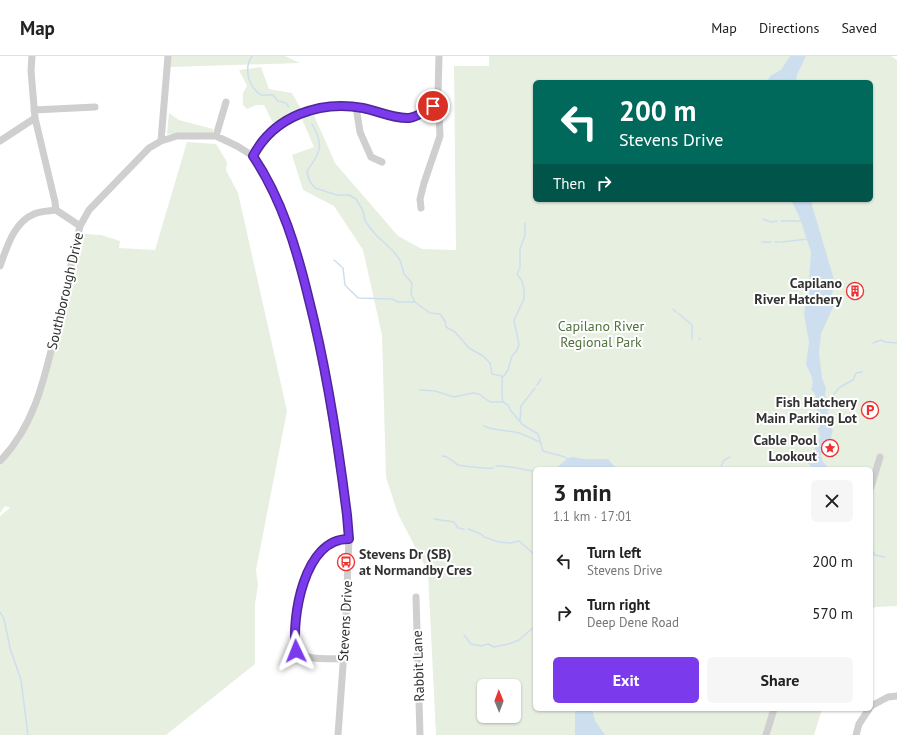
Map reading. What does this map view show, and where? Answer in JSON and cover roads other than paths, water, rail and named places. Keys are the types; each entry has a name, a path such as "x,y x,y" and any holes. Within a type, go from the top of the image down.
{"street":[{"path":"32,56 31,71 35,118 54,194 56,210"},
{"path":"161,141 168,56"},
{"path":"421,208 420,199 424,183 440,136 438,95 439,56"},
{"path":"253,156 264,138 285,121 307,111 322,108 356,107 407,118 419,115 433,106 438,95"},
{"path":"216,136 226,102"},
{"path":"34,110 95,107"},
{"path":"356,107 360,132 371,157 382,162"},
{"path":"0,141 35,118"},
{"name":"Stevens Drive","path":"161,141 177,136 216,136 253,156 266,175 283,215 301,269 318,336 342,475 349,539 344,659 338,735"},
{"name":"Southborough Drive","path":"0,461 10,450 34,407 46,374 80,226 94,205 144,153 161,141"},
{"path":"0,266 11,238 21,222 34,214 56,210 80,226"},
{"path":"873,480 880,457"},
{"path":"344,659 315,658 299,654 296,651 294,640 299,597 304,578 313,561 329,544 336,540 349,539"},
{"name":"Rabbit Lane","path":"416,597 420,735"},
{"path":"873,705 888,697 897,696"},
{"path":"766,735 773,711"},
{"path":"856,735 859,724 868,711"}],"water":[{"path":"790,56 806,56 797,75 796,80 768,80 770,76 781,70"},
{"path":"792,202 813,202 812,205 834,280 833,290 829,302 833,302 833,307 821,334 819,353 822,378 826,388 826,399 832,400 827,419 833,430 831,438 827,439 827,446 821,454 823,462 827,466 826,467 811,467 808,463 820,437 818,429 821,424 819,413 815,407 815,395 811,390 813,384 812,378 806,365 809,342 804,314 809,282 811,252 799,216"},
{"path":"568,458 608,459 614,466 617,467 557,467"},
{"path":"576,711 592,711 595,721 605,735 575,735"}],"waterway":[{"path":"252,56 249,61 248,72 253,87 261,95 273,95 278,101 286,103 289,107"},
{"path":"312,124 316,131 319,148 315,159 307,171 309,180 315,188 337,195 349,195 356,199 363,211 365,221 375,234 400,260 404,274 412,283 411,294 415,302 430,313 440,314 445,321 446,327 455,332 469,348 483,356 490,363 492,374 502,376 503,402 508,405 523,425 538,434 543,451 565,457 567,459"},
{"path":"763,219 771,222 777,221"},
{"path":"781,221 801,221"},
{"path":"503,377 508,370 512,356 519,345 514,320 524,299 522,281 517,274 520,268 520,249 525,235 525,223"},
{"path":"782,242 808,239"},
{"path":"762,242 771,242"},
{"path":"775,242 780,242"},
{"path":"334,260 343,268 345,285 358,298 392,299 398,302 415,302"},
{"path":"673,309 676,312"},
{"path":"678,313 692,325 692,339"},
{"path":"873,343 881,340 885,342 897,343"},
{"path":"831,401 837,390 853,380 856,373 862,372"},
{"path":"537,385 541,379"},
{"path":"520,421 521,406 535,388"},
{"path":"420,390 435,391 454,397 473,393 479,394 490,402 503,402"},
{"path":"484,426 492,429 519,433 540,442"},
{"path":"442,456 449,458 458,465 493,468"},
{"path":"721,467 724,460 730,457"},
{"path":"496,466 506,466 533,471"},
{"path":"434,519 454,522 458,528 464,529"},
{"path":"468,529 499,542 511,543 519,541 533,553"},
{"path":"873,552 875,555 884,557"},
{"path":"0,612 4,619 10,648 21,680 28,735"},
{"path":"464,635 471,644 481,646 488,644 494,647 519,640 533,628"}],"place":[{"name":"Capilano River Hatchery","path":"855,291"},
{"name":"Fish Hatchery Main Parking Lot","path":"870,410"},
{"name":"Cable Pool Lookout","path":"830,448"},
{"name":"Stevens Dr (SB) at Normandby Cres","path":"346,562"}],"park label":[{"name":"Capilano River Regional Park","path":"601,334"}]}
